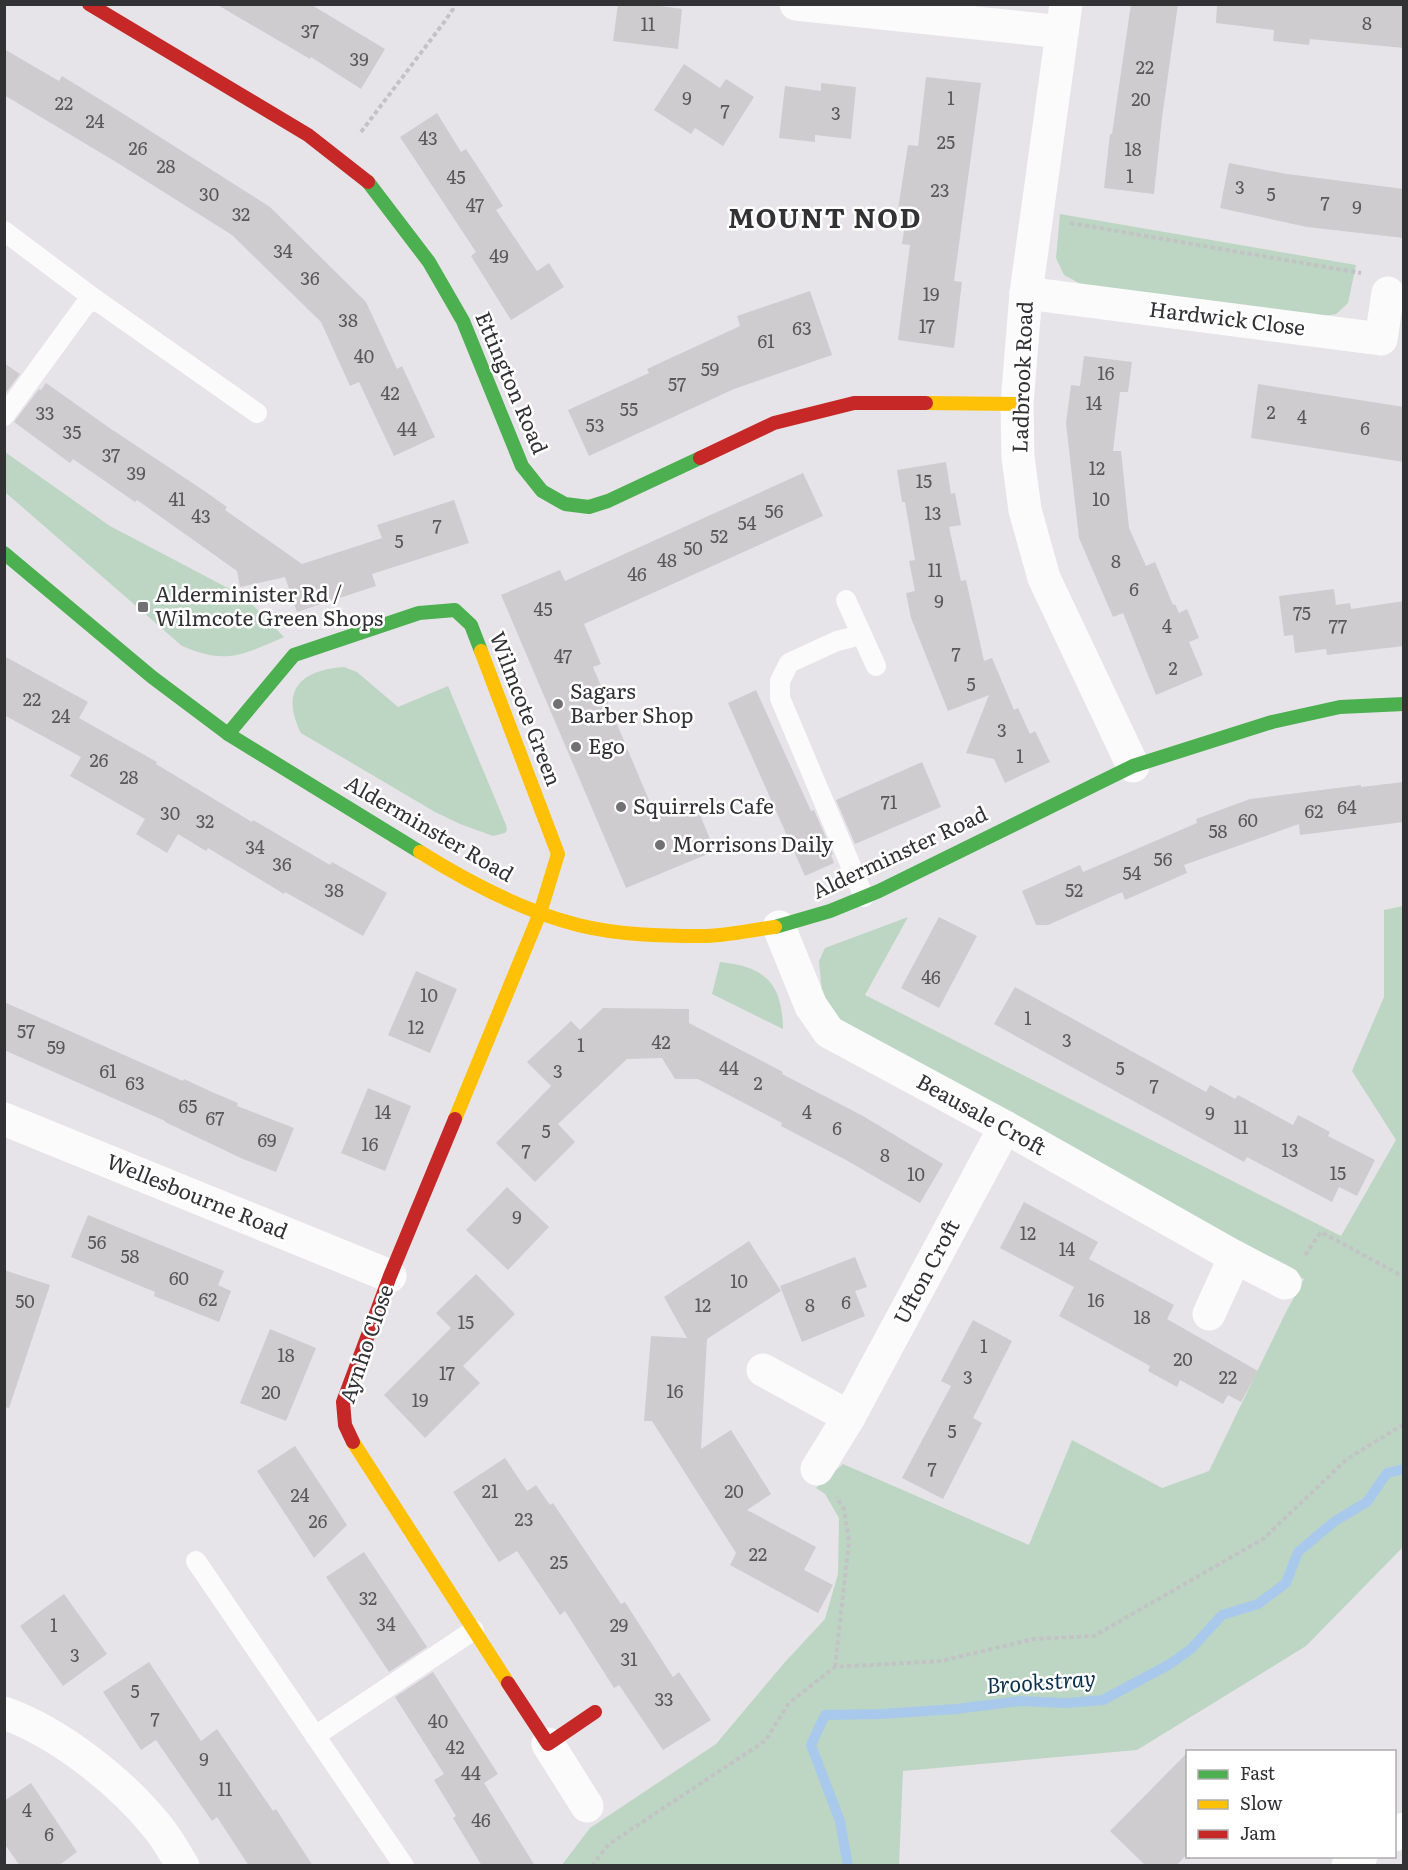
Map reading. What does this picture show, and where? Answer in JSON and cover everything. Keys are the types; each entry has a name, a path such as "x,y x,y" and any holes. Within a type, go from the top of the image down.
{"street":[{"name":"Ettington Road","path":"89,4 308,135 368,181 429,262 463,321 522,466 542,491 565,504 589,507 608,501 774,423 854,403 1017,404"},
{"path":"796,4 1064,18"},
{"name":"Ladbrook Road","path":"1064,18 1026,293 1017,404 1018,457 1025,510 1044,578 1133,766"},
{"name":"Hardwick Close","path":"1026,293 1381,339 1379,283"},
{"name":"Alderminster Road","path":"4,553 152,677 228,734 444,867 540,913 579,925 624,933 704,936 779,927 830,911 864,897 1133,766 1272,722 1340,707 1404,704"},
{"name":"Wilmcote Green","path":"228,734 294,655 419,613 454,610 471,625 558,854 540,913"},
{"name":"Aynho Close","path":"540,913 390,1276 343,1402 345,1425 354,1445 587,1806"},
{"name":"Beausale Croft","path":"779,927 811,1006 829,1032 1285,1283"},
{"name":"Wellesbourne Road","path":"4,1119 390,1276"},
{"name":"Ufton Croft","path":"817,1469 849,1417 1005,1128"},
{"path":"1209,1314 1235,1257"},
{"path":"763,1370 849,1417"},
{"path":"548,1744 595,1712"},
{"path":"4,1713 60,1741 110,1777 155,1824 183,1866"}],"lane":[{"path":"4,231 96,300 257,413"},
{"path":"4,416 85,305 96,300"},
{"path":"846,600 876,666"},
{"path":"861,635 837,641 789,663 780,681 780,698 864,897"},
{"path":"196,1561 404,1866"},
{"path":"315,1736 474,1630"}],"path":[{"path":"342,161 372,116 445,21 454,4"},
{"path":"1036,217 1379,283"},
{"path":"1285,1283 1321,1233 1404,1277"},
{"path":"592,1866 609,1844 765,1741 789,1703 836,1666 941,1661 1034,1640 1094,1636 1263,1539 1347,1459 1404,1424"},
{"path":"817,1469 844,1509 849,1541 836,1666"}],"green space":[{"path":"1060,214 1356,265 1348,303 1336,314 1307,319 1081,284 1064,275 1056,258"},
{"path":"5,452 110,526 245,597 284,637 245,653 223,656 198,652 182,646 5,492"},
{"path":"344,667 357,672 398,707 448,686 506,825 505,833 493,836 435,812 301,733 293,705 298,685 316,673"},
{"path":"1403,906 1403,1547 1306,1646 1137,1750 903,1771 899,1865 561,1866 590,1828 716,1744 785,1662 825,1619 838,1574 839,1518 825,1494 816,1488 843,1464 1029,1545 1072,1440 1162,1488 1209,1471 1304,1279 847,1032 823,1003 819,961 825,948 908,917 865,995 1341,1236 1396,1140 1352,1071 1384,997 1384,910"},
{"path":"720,962 749,968 768,980 779,1000 783,1029 712,994"}],"building":[{"path":"216,4 310,4 385,49 361,89 311,57 310,59"},
{"path":"618,4 646,4 682,9 678,49 613,41"},
{"path":"1131,4 1178,4 1154,194 1104,188 1110,134 1112,134"},
{"path":"1217,4 1404,4 1404,48 1310,39 1309,45 1273,41 1274,30 1216,23"},
{"path":"4,49 59,81 62,76 270,207 366,302 397,369 402,366 435,437 394,456 359,382 350,386 321,322 232,235 4,95"},
{"path":"684,64 720,88 726,79 754,97 723,146 695,128 691,134 654,110"},
{"path":"926,77 981,83 954,281 962,282 954,348 898,340 910,245 902,244 907,211 898,209 908,145 918,146"},
{"path":"821,83 856,87 851,139 815,135 815,142 779,138 785,86 821,91"},
{"path":"437,113 461,152 466,149 503,206 496,210 537,271 549,263 564,287 511,320 471,256 476,252 400,137"},
{"path":"1229,163 1287,174 1404,189 1404,238 1307,227 1220,208"},
{"path":"810,291 832,355 734,389 589,456 568,410 649,373 647,369 740,326 737,316"},
{"path":"1084,356 1132,362 1128,392 1120,392 1113,451 1121,451 1129,528 1146,566 1155,562 1173,605 1175,604 1179,613 1187,609 1199,638 1189,642 1203,675 1156,695 1123,613 1113,617 1079,538 1066,423 1071,385 1080,386"},
{"path":"4,363 20,374 4,395"},
{"path":"46,383 203,490 227,507 225,510 302,564 382,538 377,525 454,500 469,543 372,574 376,586 297,612 285,577 240,587 237,571 137,500 135,502 73,459 70,463 14,422"},
{"path":"1258,384 1404,407 1404,462 1251,438"},
{"path":"946,462 951,494 955,493 961,525 949,527 961,581 966,580 984,661 992,658 1014,710 1018,708 1030,734 1035,731 1050,762 1005,783 994,759 966,753 989,695 948,711 911,618 906,593 915,591 909,561 915,560 897,470"},
{"path":"803,473 823,516 584,624 601,664 593,667 656,817 668,812 670,816 696,805 715,851 626,888 501,595 560,570 565,581"},
{"path":"1334,589 1336,605 1350,603 1351,609 1404,601 1404,646 1327,655 1326,649 1295,653 1293,635 1284,636 1279,596"},
{"path":"4,656 88,702 79,718 157,762 156,764 252,822 253,820 330,865 332,862 387,893 363,936 285,892 284,894 208,848 206,851 178,834 167,853 136,834 145,819 70,776 81,757 4,715"},
{"path":"756,690 833,854 831,855 834,863 805,876 728,703"},
{"path":"922,762 941,807 855,844 836,800"},
{"path":"1404,782 1404,822 1300,835 1299,824 1184,865 1187,873 1125,900 1122,892 1048,925 1036,925 1022,891 1080,865 1083,872 1197,823 1196,819 1250,799"},
{"path":"939,917 977,936 939,1008 901,988"},
{"path":"416,971 457,989 430,1053 388,1035"},
{"path":"1015,987 1206,1092 1210,1085 1235,1099 1238,1095 1293,1125 1298,1115 1330,1132 1328,1136 1375,1160 1357,1196 1339,1187 1332,1202 1247,1157 1244,1162 994,1024"},
{"path":"4,1002 238,1103 237,1106 294,1128 276,1172 4,1050"},
{"path":"603,1008 689,1009 689,1023 863,1116 943,1164 920,1203 781,1126 782,1123 698,1079 675,1079 662,1058 627,1059 558,1124 575,1142 535,1182 496,1143 551,1086 527,1062 571,1021 580,1030"},
{"path":"368,1088 411,1106 385,1171 341,1153"},
{"path":"507,1187 549,1227 508,1270 466,1230"},
{"path":"1024,1202 1098,1242 1089,1259 1174,1305 1167,1319 1258,1371 1241,1402 1228,1395 1223,1404 1180,1380 1177,1387 1148,1371 1150,1366 1059,1316 1074,1287 1000,1248"},
{"path":"88,1215 224,1271 218,1285 231,1291 219,1322 154,1296 155,1292 71,1257"},
{"path":"749,1241 781,1291 707,1339 701,1449 731,1430 771,1494 747,1510 816,1547 804,1570 833,1585 818,1613 730,1565 736,1553 652,1421 644,1421 651,1336 687,1338 664,1297"},
{"path":"855,1257 867,1287 855,1291 865,1316 802,1342 780,1286"},
{"path":"4,1270 50,1285 9,1408 4,1407"},
{"path":"476,1274 515,1314 463,1366 480,1383 425,1438 384,1395 451,1328 436,1313"},
{"path":"973,1320 1012,1341 973,1418 982,1423 943,1499 902,1478 951,1386 941,1381"},
{"path":"270,1329 316,1348 286,1421 240,1403"},
{"path":"295,1446 347,1525 314,1558 257,1471"},
{"path":"505,1458 527,1491 536,1485 550,1505 553,1503 621,1604 625,1602 673,1677 679,1672 711,1720 663,1750 619,1685 614,1688 565,1611 560,1615 517,1551 499,1562 453,1492"},
{"path":"364,1552 427,1647 389,1672 326,1577"},
{"path":"64,1594 107,1654 63,1686 20,1626"},
{"path":"149,1662 201,1741 217,1729 273,1811 276,1809 313,1866 249,1866 217,1817 212,1821 156,1740 141,1750 103,1692"},
{"path":"433,1672 498,1774 484,1783 535,1866 482,1866 453,1818 456,1816 434,1780 444,1774 395,1697"},
{"path":"1186,1754 1186,1855 1176,1866 1146,1866 1110,1831"},
{"path":"31,1783 77,1852 58,1866 20,1866 4,1843 4,1801"}],"waterway":[{"name":"Brookstray","path":"848,1866 840,1821 811,1745 825,1715 956,1709 1020,1701 1066,1703 1103,1700 1170,1664 1191,1649 1222,1615 1258,1604 1286,1583 1298,1552 1335,1521 1367,1502 1387,1473 1404,1469"}],"traffic: fast":[{"path":"368,182 429,262 463,321 522,466 542,491 565,504 589,507 608,501 700,458"},
{"path":"4,553 152,677 228,734 420,852"},
{"path":"228,734 294,655 419,613 455,610 471,625 481,651"},
{"path":"775,927 830,911 879,891 1133,766 1272,722 1340,707 1404,704"}],"traffic: slow":[{"path":"926,403 1017,404"},
{"path":"455,1119 540,913 558,854 481,651"},
{"path":"420,852 477,885 516,904 578,925 608,931 671,936 729,934 775,927"},
{"path":"353,1442 508,1683"}],"traffic: jam":[{"path":"89,4 308,135 368,182"},
{"path":"700,458 774,423 854,403 926,403"},
{"path":"353,1442 345,1425 343,1402 390,1276 455,1119"},
{"path":"508,1683 548,1744 595,1712"}],"place":[{"name":"Alderminister Rd / Wilmcote Green Shops","path":"143,607"},
{"name":"Sagars Barber Shop","path":"558,704"},
{"name":"Ego","path":"576,747"},
{"name":"Squirrels Cafe","path":"621,807"},
{"name":"Morrisons Daily","path":"660,845"}],"district":[{"name":"MOUNT NOD","path":"825,219"}]}
